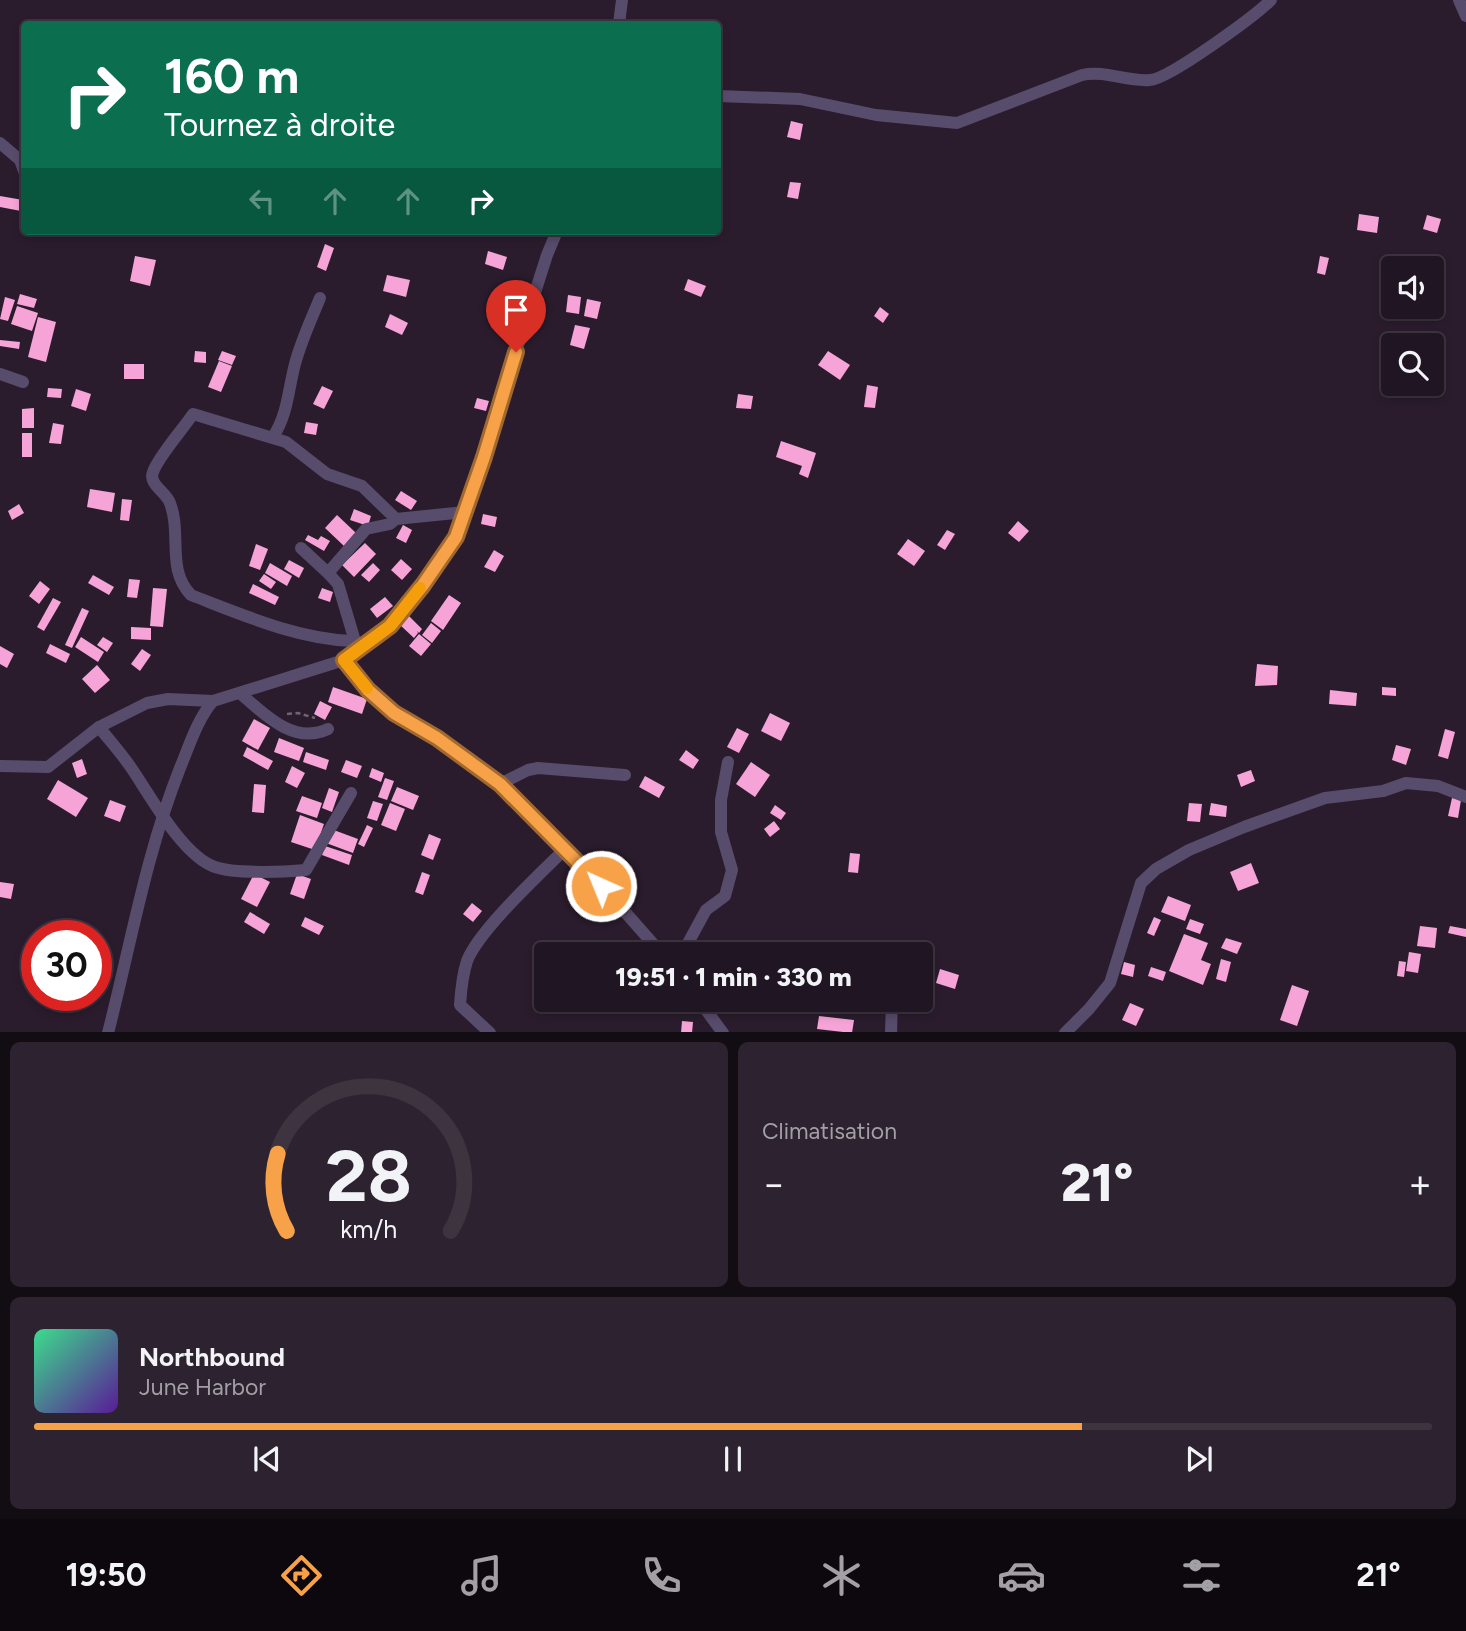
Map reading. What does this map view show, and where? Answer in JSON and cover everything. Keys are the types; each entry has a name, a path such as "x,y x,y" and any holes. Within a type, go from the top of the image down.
{"street":[{"path":"620,21 622,0"},
{"path":"721,96 800,99 876,115 957,122 1082,75 1098,72 1128,78 1159,79 1270,0"},
{"path":"1459,0 1466,16"},
{"path":"0,143 21,163"},
{"path":"0,766 48,767 99,727 123,713 157,701 193,698 213,701 241,694 344,660 356,646 390,626 456,537 555,235"},
{"path":"273,437 281,425 290,394 294,366 320,298"},
{"path":"0,374 23,382"},
{"path":"356,646 246,617 191,595 181,585 177,575 170,502 154,484 153,471 193,414 286,442 327,474 362,486 396,519"},
{"path":"328,573 366,529 390,524 396,519 465,512"},
{"path":"301,548 338,584 356,646"},
{"path":"344,660 368,690 394,713 437,738 500,784 618,904 651,942"},
{"path":"241,694 283,727 309,734 328,729"},
{"path":"108,1032 125,968 140,889 161,816 202,715 213,701"},
{"path":"99,727 133,770 161,816 195,854 212,866 235,873 306,870 351,793"},
{"path":"688,942 706,910 725,896 732,870 721,832 721,800 728,762"},
{"path":"500,784 538,768 625,775"},
{"path":"1065,1032 1089,1009 1110,983 1141,883 1156,869 1189,850 1325,798 1383,790 1406,783 1438,786 1466,797"},
{"path":"490,1032 460,1005 461,984 468,959 478,943 565,849"},
{"path":"708,1012 723,1032"},
{"path":"891,1032 892,1012"}],"path":[{"path":"272,721 290,713 298,713 322,722 328,729"}],"building":[{"path":"791,121 803,124 800,140 787,137"},
{"path":"790,182 801,183 798,199 787,197"},
{"path":"0,196 21,200 21,211 0,207"},
{"path":"1359,214 1379,217 1377,233 1357,230"},
{"path":"1427,215 1441,219 1437,233 1423,229"},
{"path":"325,244 334,248 326,271 317,267"},
{"path":"488,251 507,257 503,270 485,264"},
{"path":"135,256 156,260 150,286 130,281"},
{"path":"1320,256 1329,258 1325,275 1317,273"},
{"path":"387,275 410,280 406,297 383,291"},
{"path":"688,279 706,286 701,297 684,290"},
{"path":"20,294 37,299 34,308 17,304"},
{"path":"568,295 581,297 579,314 566,312"},
{"path":"5,297 15,300 8,321 0,319"},
{"path":"587,299 601,302 597,319 584,316"},
{"path":"17,306 38,313 32,331 11,324"},
{"path":"880,307 889,314 883,323 874,316"},
{"path":"390,314 408,323 402,335 385,327"},
{"path":"38,317 56,322 46,362 28,357"},
{"path":"575,325 590,328 584,349 570,345"},
{"path":"0,340 20,342 19,349 0,346"},
{"path":"195,351 206,352 206,363 194,362"},
{"path":"222,351 236,356 232,365 218,360"},
{"path":"828,351 850,365 840,380 818,365"},
{"path":"219,361 232,366 221,392 208,387"},
{"path":"124,364 144,364 144,379 124,379"},
{"path":"867,385 878,387 875,408 864,407"},
{"path":"322,386 333,391 324,409 313,404"},
{"path":"48,388 62,389 61,398 47,397"},
{"path":"76,389 91,394 86,411 71,406"},
{"path":"738,394 753,396 751,409 736,408"},
{"path":"477,398 489,401 486,411 474,408"},
{"path":"34,408 34,428 22,428 22,409"},
{"path":"306,422 318,424 316,435 304,433"},
{"path":"53,423 64,425 61,444 49,443"},
{"path":"22,433 32,433 32,457 22,457"},
{"path":"781,441 816,453 808,478 799,474 802,466 776,457"},
{"path":"90,489 115,493 112,512 87,507"},
{"path":"401,491 417,501 411,510 395,500"},
{"path":"122,499 132,500 129,521 120,520"},
{"path":"19,504 24,513 12,520 8,511"},
{"path":"354,509 371,516 368,526 350,520"},
{"path":"483,514 497,517 495,527 481,524"},
{"path":"337,515 356,533 344,546 325,528"},
{"path":"1018,521 1029,531 1019,542 1008,533"},
{"path":"403,525 412,530 406,543 396,538"},
{"path":"947,530 955,534 945,550 937,545"},
{"path":"308,535 318,540 321,536 330,541 324,551 305,540"},
{"path":"908,539 925,551 914,566 897,554"},
{"path":"365,543 376,554 354,577 342,565"},
{"path":"256,544 268,549 260,570 249,566"},
{"path":"494,550 504,556 495,572 484,567"},
{"path":"401,559 412,569 402,580 391,570"},
{"path":"289,560 304,568 299,578 284,569"},
{"path":"270,563 292,576 287,586 265,573"},
{"path":"373,563 380,570 369,582 361,575"},
{"path":"264,574 276,582 271,589 259,581"},
{"path":"93,575 114,587 109,595 88,583"},
{"path":"129,579 140,580 137,598 127,597"},
{"path":"40,581 50,589 39,604 29,596"},
{"path":"253,584 279,597 275,605 249,593"},
{"path":"153,588 167,589 163,627 150,626"},
{"path":"322,588 333,592 330,602 318,598"},
{"path":"449,595 461,603 443,630 431,621"},
{"path":"385,597 393,606 377,618 370,609"},
{"path":"53,598 61,602 44,631 37,627"},
{"path":"82,608 89,611 72,648 65,645"},
{"path":"408,615 422,629 419,633 417,631 414,638 399,624"},
{"path":"431,623 441,631 432,643 422,635"},
{"path":"131,627 151,628 151,640 131,639"},
{"path":"419,634 431,644 421,656 409,646"},
{"path":"81,637 104,652 98,662 75,647"},
{"path":"103,637 113,643 107,652 97,645"},
{"path":"50,644 70,654 66,663 46,653"},
{"path":"0,646 14,654 7,668 0,664"},
{"path":"142,649 151,655 140,671 131,664"},
{"path":"1257,664 1278,666 1277,685 1255,686"},
{"path":"97,665 110,680 95,693 82,679"},
{"path":"333,687 367,699 362,714 328,702"},
{"path":"1382,687 1396,688 1396,696 1382,695"},
{"path":"1330,690 1357,693 1356,706 1329,704"},
{"path":"320,701 332,707 325,720 314,714"},
{"path":"770,713 790,723 781,741 761,731"},
{"path":"254,719 270,728 258,750 242,741"},
{"path":"737,728 749,734 739,753 727,747"},
{"path":"1445,729 1455,732 1448,759 1438,756"},
{"path":"279,738 304,748 299,761 274,752"},
{"path":"1396,745 1411,749 1406,765 1392,760"},
{"path":"247,747 273,761 268,770 243,756"},
{"path":"686,750 699,760 693,769 679,760"},
{"path":"306,752 329,760 326,770 303,762"},
{"path":"82,759 87,774 77,778 72,763"},
{"path":"346,760 362,766 357,778 341,772"},
{"path":"751,762 770,775 755,797 736,784"},
{"path":"292,766 305,773 297,788 285,782"},
{"path":"372,768 384,773 381,782 369,777"},
{"path":"1251,770 1255,781 1241,787 1237,775"},
{"path":"645,776 665,787 659,798 639,787"},
{"path":"385,778 394,781 387,800 378,797"},
{"path":"58,780 88,798 76,817 47,799"},
{"path":"254,784 266,785 264,813 252,812"},
{"path":"397,787 419,796 413,810 391,801"},
{"path":"329,788 339,792 332,812 322,808"},
{"path":"302,796 322,803 317,818 296,811"},
{"path":"1452,798 1461,800 1458,818 1448,816"},
{"path":"110,800 126,806 120,822 104,816"},
{"path":"373,801 383,804 377,821 367,818"},
{"path":"390,803 405,809 396,831 381,825"},
{"path":"1189,803 1202,804 1200,822 1187,821"},
{"path":"1211,803 1227,806 1226,817 1209,815"},
{"path":"775,805 786,813 781,820 770,813"},
{"path":"300,815 324,824 315,850 291,842"},
{"path":"774,821 780,829 770,837 764,829"},
{"path":"367,825 373,828 364,847 358,844"},
{"path":"331,829 358,839 353,853 326,843"},
{"path":"429,834 441,839 433,860 421,855"},
{"path":"325,846 352,855 349,865 322,855"},
{"path":"850,853 860,854 858,873 848,872"},
{"path":"1251,863 1259,883 1238,891 1230,872"},
{"path":"422,872 430,875 423,895 415,892"},
{"path":"254,874 270,882 257,907 241,899"},
{"path":"297,874 311,879 304,899 290,894"},
{"path":"0,882 14,884 11,899 0,897"},
{"path":"1168,896 1191,905 1185,921 1161,912"},
{"path":"472,903 482,911 473,922 463,914"},
{"path":"250,912 270,924 264,934 244,922"},
{"path":"305,917 324,926 319,935 301,926"},
{"path":"1154,917 1161,920 1154,936 1147,933"},
{"path":"1190,919 1204,924 1200,934 1186,929"},
{"path":"1420,926 1437,928 1435,948 1417,946"},
{"path":"1450,926 1466,929 1466,937 1448,933"},
{"path":"1184,934 1208,943 1201,960 1211,964 1203,985 1169,971"},
{"path":"1226,938 1242,943 1237,954 1221,948"},
{"path":"1409,952 1421,954 1418,973 1406,971"},
{"path":"1221,959 1231,962 1226,982 1216,979"},
{"path":"1399,961 1406,962 1404,977 1397,976"},
{"path":"1124,962 1135,965 1133,977 1121,974"},
{"path":"1151,967 1166,972 1163,981 1148,976"},
{"path":"940,969 959,975 955,989 936,983"},
{"path":"1292,985 1309,991 1297,1026 1280,1020"},
{"path":"1130,1003 1144,1009 1136,1026 1122,1020"},
{"path":"819,1016 854,1020 852,1032 817,1029"},
{"path":"682,1021 693,1022 692,1032 681,1032"}],"slow traffic":[{"path":"367,688 344,660 390,626 420,588"}],"route":[{"path":"516,352 456,537 390,626 344,660 368,690 394,713 437,738 500,784 601,886"}]}
